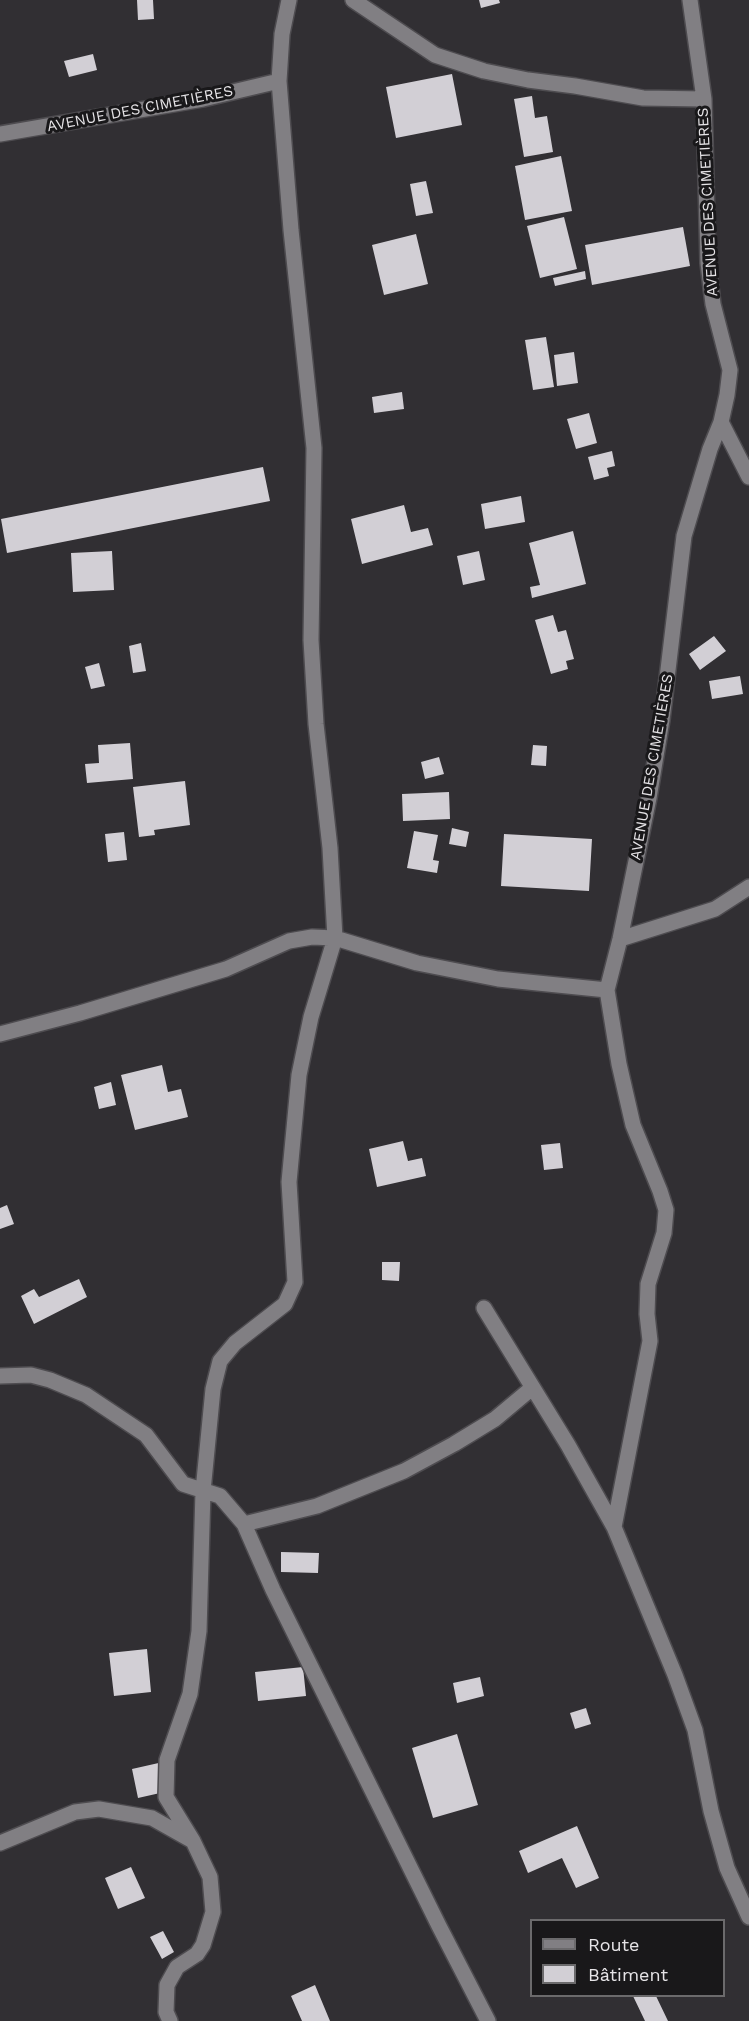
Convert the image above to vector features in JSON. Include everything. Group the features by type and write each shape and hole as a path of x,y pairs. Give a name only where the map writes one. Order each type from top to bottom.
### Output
{"street":[{"path":"170,2021 166,2012 167,1985 177,1967 197,1954 203,1945 213,1912 210,1877 193,1841 166,1797 167,1760 190,1694 199,1631 204,1491 213,1389 220,1361 235,1343 285,1304 294,1282 289,1182 299,1075 311,1017 335,938 311,640 314,448 291,230 279,81 282,34 289,0"},
{"path":"353,0 435,55 484,71 643,98 704,99"},
{"name":"AVENUE DES CIMETIÈRES","path":"614,1527 650,1341 647,1314 648,1284 664,1233 666,1210 633,1125 619,1064 607,990 620,939 649,798 662,720 684,536 710,449 721,422 728,395 730,370 713,304 708,263 704,99 690,0"},
{"name":"AVENUE DES CIMETIÈRES","path":"0,134 203,99 279,81"},
{"path":"721,422 749,477"},
{"path":"620,939 716,909 749,886"},
{"path":"0,1034 80,1013 226,969 289,941 312,937 335,938 417,963 498,979 607,990"},
{"path":"484,1308 568,1445 614,1527 675,1675 695,1730 711,1811 724,1856 749,1917"},
{"path":"0,1376 31,1375 86,1395 146,1436 183,1484 220,1496 244,1524 273,1590 488,2021"},
{"path":"244,1524 317,1506 404,1471 495,1419 532,1388"},
{"path":"0,1843 75,1812 99,1809 152,1818 193,1841"}],"building":[{"path":"137,0 153,0 154,19 138,20"},
{"path":"479,0 499,0 500,3 481,8"},
{"path":"93,54 97,70 69,77 64,61"},
{"path":"452,74 462,125 396,138 386,87"},
{"path":"532,96 535,118 547,116 553,152 524,157 514,99"},
{"path":"561,156 572,211 525,220 515,166"},
{"path":"426,181 433,213 416,216 410,184"},
{"path":"564,217 577,269 540,278 527,226"},
{"path":"683,227 690,266 592,285 585,245"},
{"path":"416,234 428,284 384,295 372,245"},
{"path":"585,271 586,279 555,286 553,278"},
{"path":"546,337 554,387 533,390 525,340"},
{"path":"574,352 578,383 557,386 554,355"},
{"path":"402,392 404,409 374,413 372,397"},
{"path":"589,413 597,443 576,449 567,419"},
{"path":"612,451 615,466 607,468 609,476 594,480 588,457"},
{"path":"263,467 270,501 7,553 1,519"},
{"path":"521,496 525,522 485,529 481,504"},
{"path":"404,505 411,532 428,528 433,545 362,564 351,519"},
{"path":"573,531 586,584 532,598 530,587 540,585 529,543"},
{"path":"112,551 114,590 73,592 71,553"},
{"path":"479,551 485,580 463,585 457,556"},
{"path":"553,615 558,632 566,630 574,659 566,661 568,669 551,674 535,620"},
{"path":"714,636 726,651 700,670 689,654"},
{"path":"141,643 146,671 133,673 129,646"},
{"path":"99,663 105,686 91,689 85,667"},
{"path":"740,676 743,694 712,699 709,681"},
{"path":"130,743 133,779 87,783 85,764 99,763 98,745"},
{"path":"533,745 547,746 546,766 531,765"},
{"path":"439,757 444,774 425,779 421,762"},
{"path":"185,781 190,825 154,830 155,835 139,837 133,787"},
{"path":"449,792 450,819 403,821 402,794"},
{"path":"452,828 469,832 466,847 449,844"},
{"path":"414,831 438,835 433,860 439,861 437,873 407,868"},
{"path":"124,832 127,860 108,862 105,834"},
{"path":"504,834 592,839 589,891 501,886"},
{"path":"162,1065 168,1092 181,1089 188,1117 135,1130 121,1075"},
{"path":"111,1082 116,1105 99,1109 94,1087"},
{"path":"403,1141 408,1161 422,1158 426,1176 377,1187 369,1149"},
{"path":"560,1143 563,1168 544,1170 541,1145"},
{"path":"7,1205 14,1224 0,1229 0,1208"},
{"path":"382,1262 400,1262 399,1281 382,1280"},
{"path":"79,1279 87,1297 34,1324 21,1296 34,1289 39,1297"},
{"path":"281,1552 319,1553 318,1573 281,1572"},
{"path":"147,1649 151,1692 114,1696 109,1653"},
{"path":"303,1667 306,1696 258,1701 255,1672"},
{"path":"480,1677 484,1696 457,1703 453,1683"},
{"path":"586,1708 591,1724 575,1729 570,1713"},
{"path":"457,1734 478,1805 433,1818 412,1748"},
{"path":"163,1762 169,1791 138,1798 132,1769"},
{"path":"577,1826 599,1878 576,1888 562,1858 528,1873 519,1851"},
{"path":"131,1867 145,1898 118,1909 105,1878"},
{"path":"163,1931 174,1952 162,1959 150,1937"},
{"path":"315,1985 330,2021 302,2021 291,1996"},
{"path":"633,1997 656,1997 668,2021 645,2021"}]}
